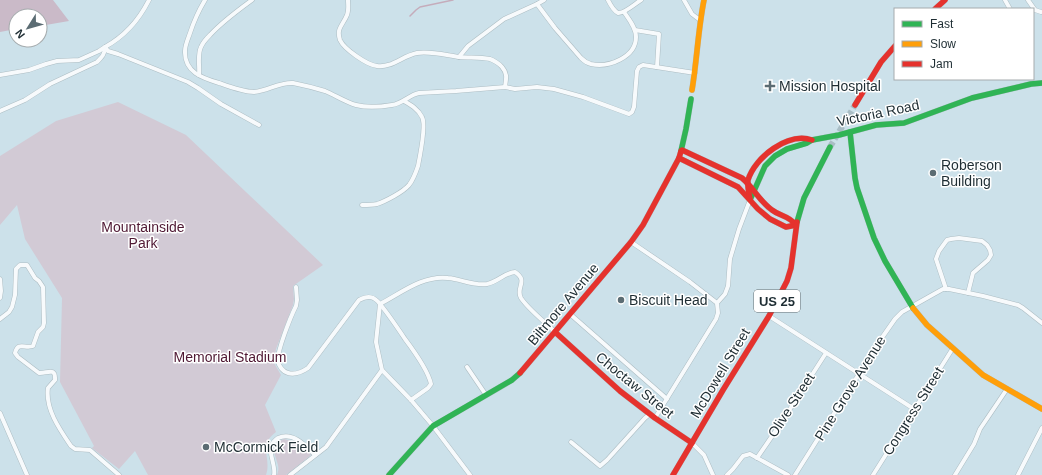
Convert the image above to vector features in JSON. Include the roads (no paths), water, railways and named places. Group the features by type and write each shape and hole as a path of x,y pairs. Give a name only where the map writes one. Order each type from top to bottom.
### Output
{"street":[{"path":"0,75 29,70 57,61 79,60 99,51 111,44 127,31 140,16 150,0"},
{"path":"205,0 193,24 185,51 188,66 199,76 205,79 246,91 261,91 284,83 291,83 324,91 356,105 375,107 394,105 419,93 456,92 505,87 515,89 537,86 583,97 629,114 632,112 634,107 638,71 643,65 695,73"},
{"path":"199,76 199,53 203,43 225,20 252,0"},
{"path":"348,0 348,14 340,25 338,34 341,42 348,50 370,64 377,66 392,64 407,56 418,53 433,53 491,60 502,66 507,75 505,87"},
{"path":"459,57 468,46 504,19 544,0"},
{"path":"608,0 618,13 624,12 641,0"},
{"path":"684,0 692,14 700,20"},
{"path":"692,90 700,20 704,0"},
{"path":"936,8 945,0"},
{"path":"537,4 555,28 581,58 585,62 597,65 612,63 619,60 632,50 635,44 635,30 624,12"},
{"path":"635,30 660,34 657,67"},
{"path":"0,110 25,100 50,84 97,62 105,52 105,47"},
{"path":"105,47 108,51 188,82 226,107 259,124"},
{"path":"855,105 881,62 894,47"},
{"name":"Victoria Road","path":"750,200 765,166 775,156 787,149 812,140 876,125 904,123 972,98 1031,84 1042,83"},
{"name":"Biltmore Avenue","path":"389,475 433,426 512,380 520,373 631,242 643,225 679,158 687,128 691,99"},
{"path":"362,205 384,202 408,186 413,178 417,166 423,128 423,118 411,104 404,101"},
{"path":"850,132 857,188 874,238 885,261 911,306 927,324 983,375 1042,408"},
{"name":"Victoria Road","path":"748,182 759,161 777,145 798,138 812,140"},
{"name":"McDowell Street","path":"673,475 769,316 788,281 796,225 804,198 830,147"},
{"path":"679,158 738,187 758,209 770,219 786,227 796,225 791,219 779,214 762,201 748,182 742,178 682,150"},
{"path":"717,302 725,294 728,286 730,259 750,200 748,182"},
{"path":"968,293 973,273 988,260 990,250 982,241 958,238 947,240 939,251 936,259 946,289 1018,305 1042,324"},
{"path":"631,242 717,302 718,313 716,319 655,418"},
{"path":"0,319 9,312 14,302 16,270 20,265 26,264 43,287 44,323 38,332 33,346 18,346 15,353 39,373 54,373 56,380 48,387 47,392 49,405 70,446 75,449 90,450 117,474"},
{"path":"380,304 425,280 446,278 477,284 485,284 494,282 511,272 515,272 521,278 522,283 519,291 521,298 529,308 555,332"},
{"path":"0,279 0,298"},
{"path":"296,288 296,306 279,350 278,362 285,372 290,374 302,372 308,368 359,300 364,297 372,297 376,299 387,312 416,354 430,378 431,384 428,388 410,400"},
{"name":"Pine Grove Avenue","path":"795,475 894,320 911,306 946,289"},
{"path":"380,304 376,342 382,370 433,426 470,475"},
{"path":"570,314 667,398"},
{"path":"769,316 914,409"},
{"name":"Choctaw Street","path":"555,332 618,390 655,418 692,443 704,455 713,475"},
{"name":"Congress Street","path":"873,475 953,348"},
{"name":"Olive Street","path":"757,458 826,352"},
{"path":"467,367 486,395"},
{"path":"290,475 326,447 382,370"},
{"path":"955,475 974,444 980,429 1007,389"},
{"path":"0,413 27,475"},
{"path":"571,442 600,466 650,414"},
{"path":"1018,475 1042,428"},
{"path":"274,475 275,470 270,448 277,438 287,436 298,440 315,455"},
{"path":"727,475 743,456 750,454 788,475"}],"waterway":[{"path":"410,16 420,7 453,0"}],"tunnel":[{"path":"830,147 855,105"}],"place":[{"name":"Mission Hospital","path":"770,86"},
{"name":"Roberson Building","path":"933,173"},
{"name":"Biscuit Head","path":"621,300"},
{"name":"McCormick Field","path":"206,447"}],"park label":[{"name":"Mountainside Park","path":"143,236"},
{"name":"Memorial Stadium","path":"230,357"}]}
